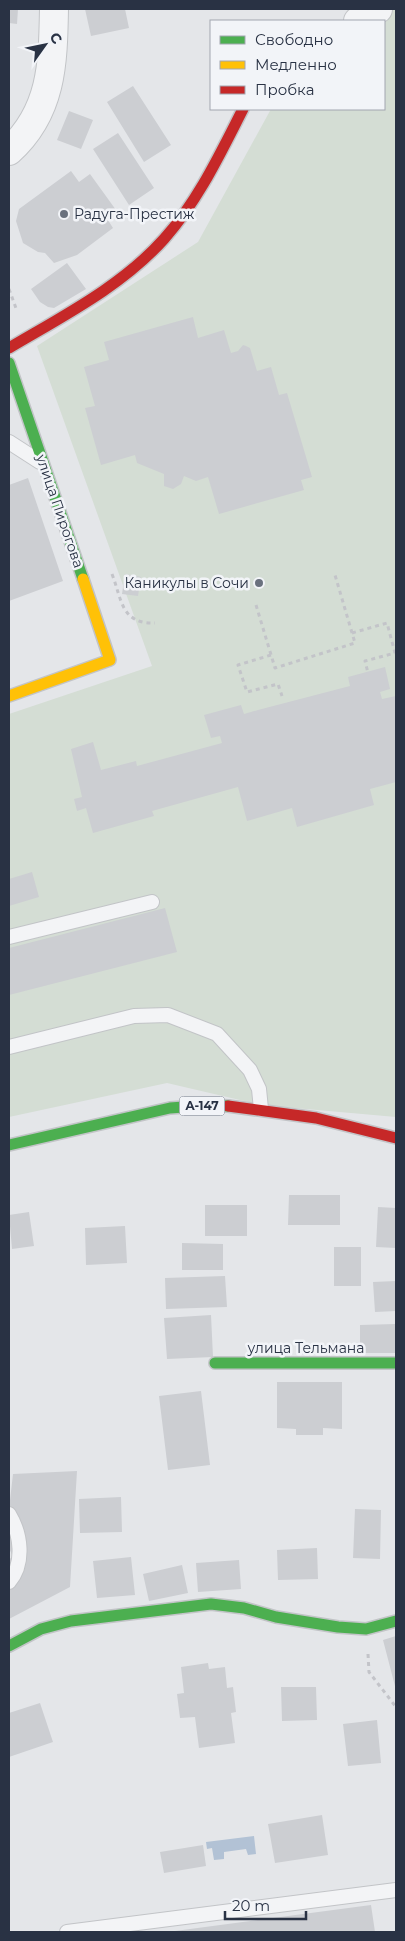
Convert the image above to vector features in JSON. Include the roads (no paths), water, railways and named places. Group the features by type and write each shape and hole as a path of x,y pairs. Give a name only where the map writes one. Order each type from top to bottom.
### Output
{"street":[{"path":"9,151 30,130 42,105 51,73 54,9"},
{"path":"360,20 378,9"},
{"path":"9,348 107,289 162,241 199,194 242,110"},
{"name":"улица Пирогова","path":"9,363 110,660 9,696"},
{"name":"А-147","path":"9,1145 170,1108 210,1105 261,1109 316,1118 396,1138"},
{"name":"улица Тельмана","path":"215,1363 396,1363"},
{"path":"9,1646 42,1629 71,1621 211,1604 244,1608 312,1624 366,1629 396,1621"}],"lane":[{"path":"9,442 44,464"},
{"path":"9,937 152,902"},
{"path":"9,1047 134,1016 168,1015 217,1034 250,1070 259,1089 261,1109"},
{"path":"9,1514 21,1551 14,1576 9,1582"},
{"path":"67,1932 396,1890"}],"water":[{"path":"254,1836 256,1854 248,1855 246,1849 224,1852 224,1859 214,1860 212,1848 207,1849 206,1842"}],"place":[{"name":"Радуга-Престиж","path":"64,214"},
{"name":"Каникулы в Сочи","path":"259,583"}]}
